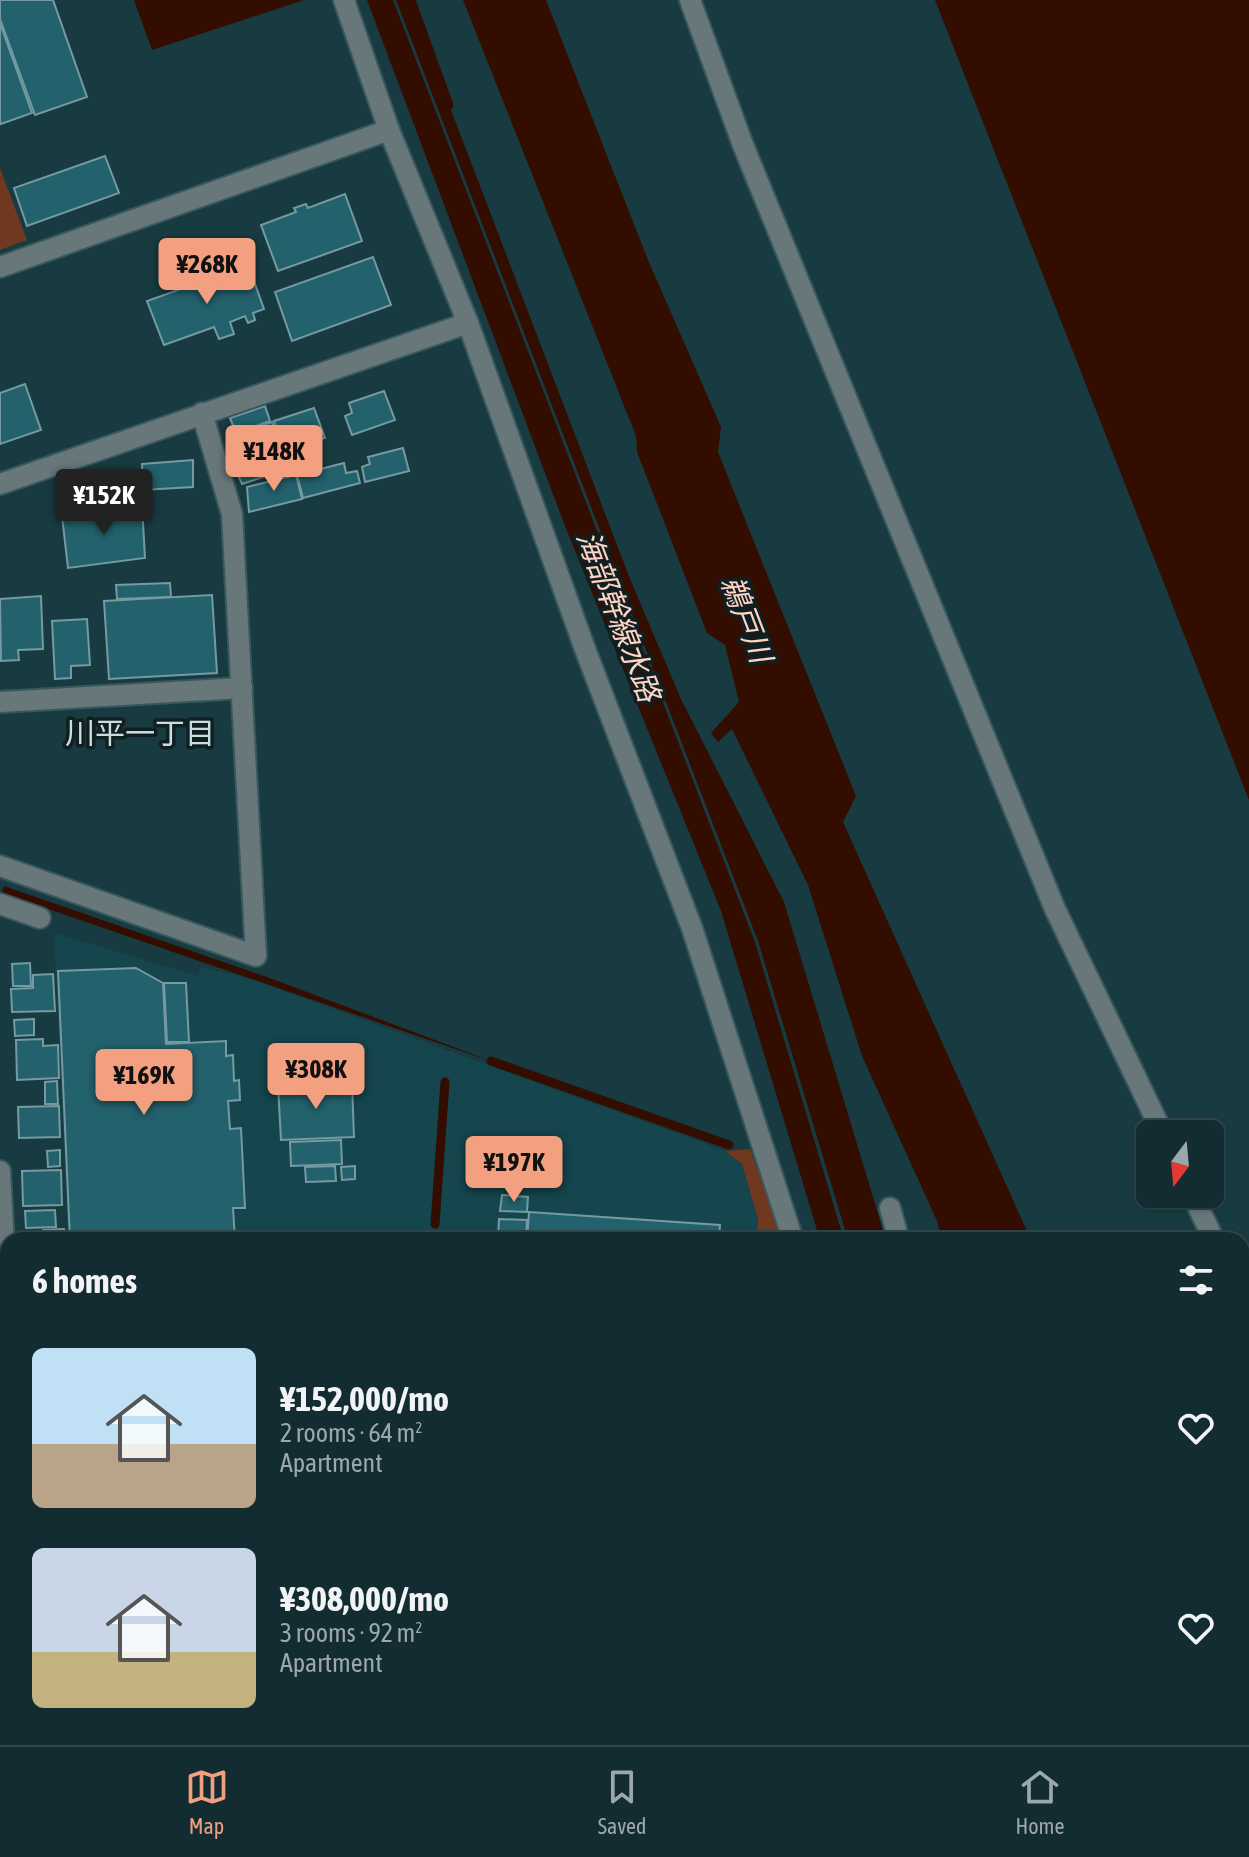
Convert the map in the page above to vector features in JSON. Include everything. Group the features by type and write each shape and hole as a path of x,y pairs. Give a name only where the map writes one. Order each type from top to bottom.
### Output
{"street":[{"path":"344,0 389,130 468,323 585,649 692,928 790,1232"},
{"path":"690,0 743,145 1055,909 1156,1120"},
{"path":"0,267 389,130"},
{"path":"0,484 468,323"},
{"path":"0,866 256,956 232,514 202,413"},
{"path":"0,702 242,688"},
{"path":"0,904 40,918"},
{"path":"0,1171 3,1232"},
{"path":"890,1208 897,1232"},
{"path":"1199,1208 1210,1232"}],"shaded area":[{"path":"0,168 27,240 0,250"},
{"path":"54,933 198,976 201,967 251,979 725,1151 742,1164 758,1219 757,1232 68,1232"},
{"path":"750,1149 780,1232 757,1232 758,1219 742,1164 725,1151"}],"water":[{"path":"134,0 304,0 152,50"},
{"name":"海部幹線水路","path":"367,0 393,0 755,942 842,1232 818,1232 721,911 565,526"},
{"path":"396,0 409,0 630,579 681,699 784,902 884,1232 846,1232 758,941"},
{"name":"鵜戸川","path":"463,0 546,0 648,260 721,427 718,452 856,796 843,822 1027,1232 940,1232 862,1056 808,885 732,729 718,742 711,733 739,702 725,645 707,633 637,452 636,436"},
{"path":"935,0 1249,0 1249,800"},
{"path":"4,886 267,977 499,1064 2,893"}],"building":[{"path":"0,0 53,0 87,97 35,115 0,19"},
{"path":"0,23 32,113 1,124 0,121"},
{"path":"105,156 119,193 27,226 14,188"},
{"path":"345,194 362,241 278,271 261,225 296,212 294,208 306,204 308,208"},
{"path":"373,257 391,305 292,341 275,292"},
{"path":"248,265 264,309 253,313 255,320 248,323 245,316 230,322 234,334 219,339 214,327 164,345 147,301"},
{"path":"25,384 41,430 0,444 0,393"},
{"path":"384,391 395,420 352,435 345,416 352,413 349,403"},
{"path":"265,406 270,421 236,433 230,418"},
{"path":"314,408 325,438 284,452 274,421"},
{"path":"272,422 281,448 241,462 232,435"},
{"path":"403,448 409,471 365,482 362,467 370,464 368,457"},
{"path":"193,460 193,487 143,490 142,464"},
{"path":"344,463 346,473 357,471 360,483 303,498 297,475"},
{"path":"266,465 269,475 242,484 238,475"},
{"path":"296,475 302,499 249,512 247,487"},
{"path":"142,505 145,558 68,568 62,516"},
{"path":"170,583 171,597 117,599 116,585"},
{"path":"212,595 217,673 109,679 104,601"},
{"path":"41,596 43,649 18,650 19,660 1,661 0,599"},
{"path":"87,619 90,665 71,666 71,678 55,679 52,621"},
{"path":"30,963 31,986 13,986 12,964"},
{"path":"136,968 163,983 166,1044 226,1041 226,1056 233,1055 234,1081 239,1080 240,1100 228,1101 230,1129 241,1128 245,1208 233,1208 234,1232 70,1232 58,971"},
{"path":"53,974 55,1011 12,1012 11,989 33,988 33,975"},
{"path":"164,983 186,983 189,1042 167,1042"},
{"path":"34,1019 34,1035 15,1036 14,1020"},
{"path":"43,1039 43,1046 58,1045 59,1078 17,1080 16,1040"},
{"path":"317,1044 318,1069 299,1070 298,1045"},
{"path":"57,1081 58,1104 45,1104 45,1082"},
{"path":"352,1083 354,1137 281,1140 278,1086"},
{"path":"59,1106 60,1137 19,1138 18,1107"},
{"path":"341,1140 342,1164 291,1166 290,1142"},
{"path":"60,1150 60,1166 48,1167 47,1151"},
{"path":"335,1166 336,1181 306,1182 305,1167"},
{"path":"355,1166 355,1179 342,1180 341,1167"},
{"path":"61,1170 62,1205 23,1206 22,1171"},
{"path":"502,1195 528,1197 527,1212 500,1211"},
{"path":"55,1210 56,1227 26,1228 25,1211"},
{"path":"529,1212 720,1225 720,1232 528,1232"},
{"path":"499,1219 527,1220 526,1232 498,1232"},
{"path":"64,1229 64,1232 43,1232"}],"waterway":[{"path":"411,0 449,105"},
{"path":"491,1061 729,1145"},
{"path":"435,1224 445,1082"}],"district":[{"name":"川平一丁目","path":"140,733"}]}
